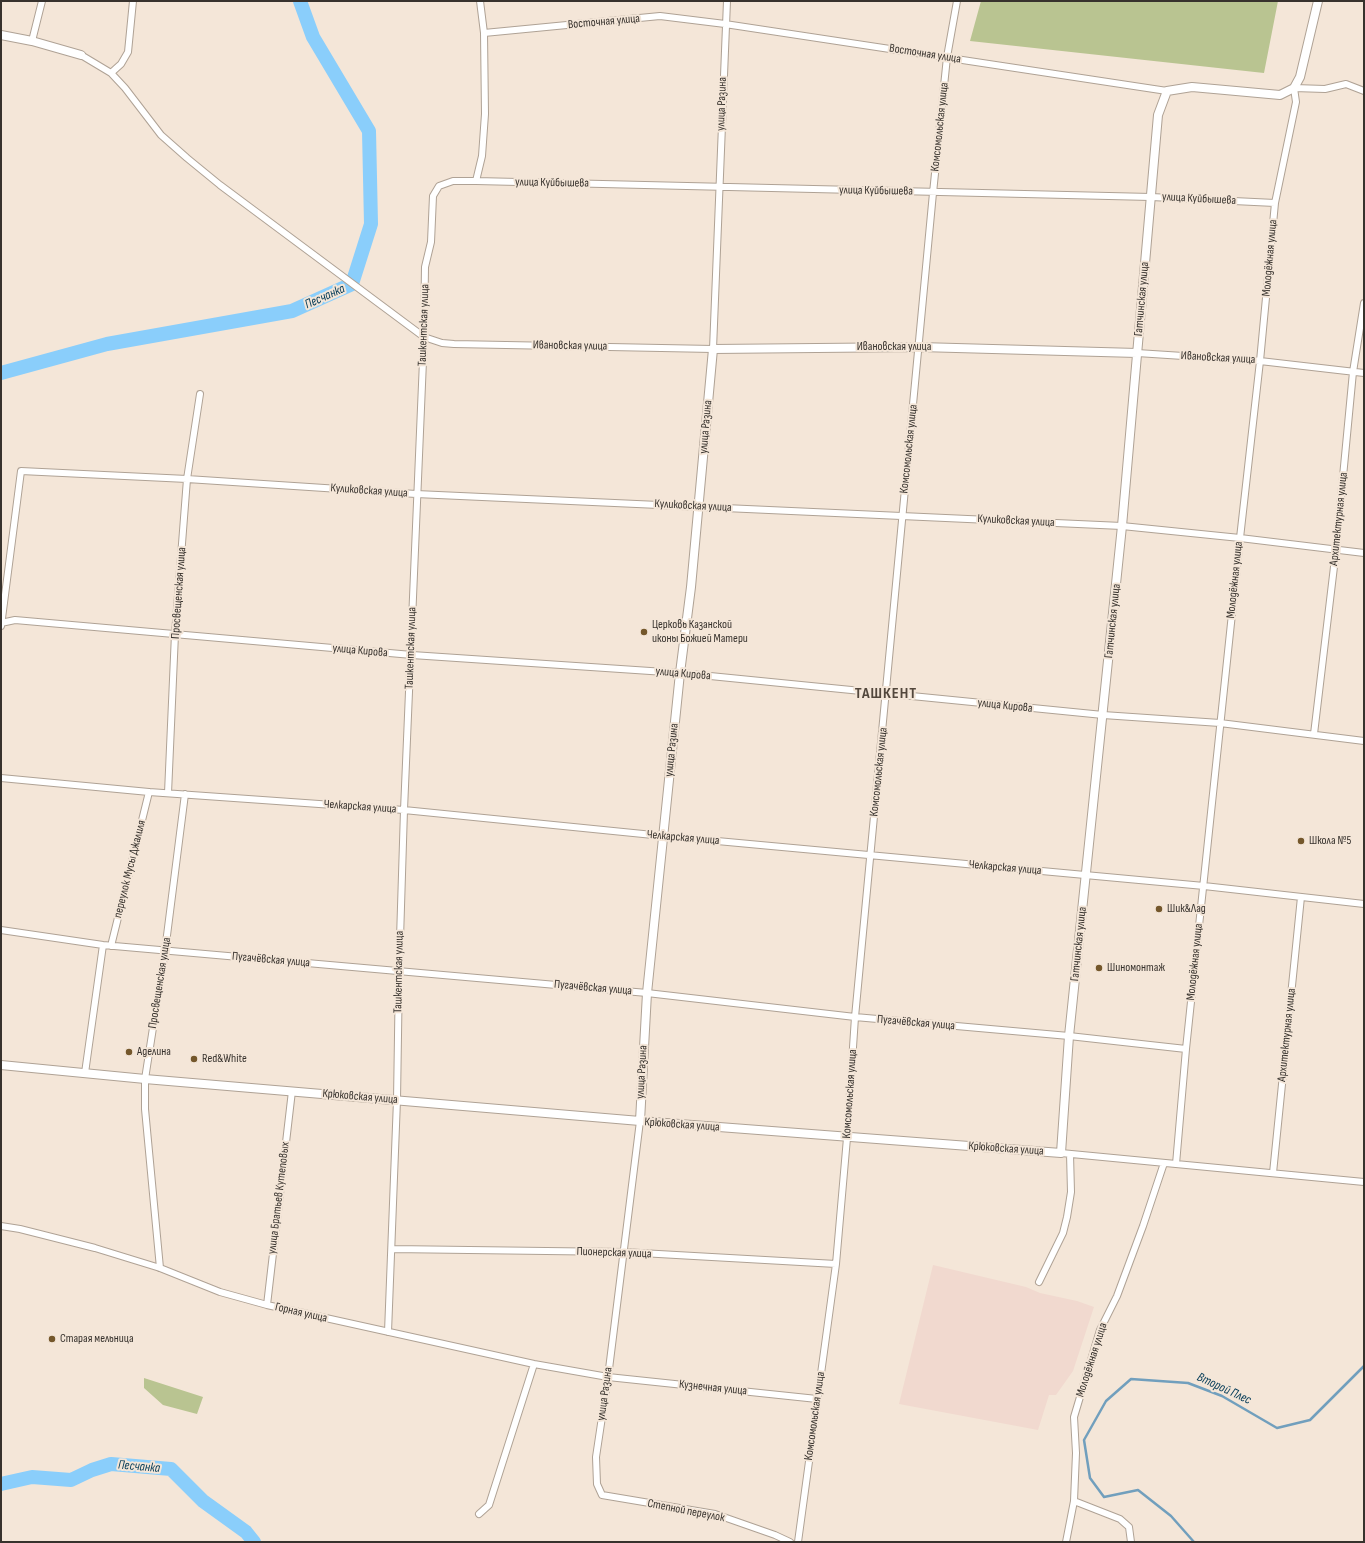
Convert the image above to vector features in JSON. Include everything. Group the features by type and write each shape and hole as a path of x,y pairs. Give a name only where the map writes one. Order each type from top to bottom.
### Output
{"street":[{"path":"32,41 42,1"},
{"path":"110,73 121,64 128,52 133,1"},
{"path":"476,181 482,156 485,114 484,33 480,1"},
{"name":"улица Разина","path":"602,1495 597,1484 596,1457 608,1377 640,1121 647,993 680,673 692,587 713,349 727,1"},
{"name":"Комсомольская улица","path":"798,1542 836,1264 847,1138 855,1017 920,347 933,192 947,57 957,1"},
{"name":"Молодёжная улица","path":"1176,1164 1186,1049 1260,360 1275,203 1296,102 1294,88 1300,77 1318,1"},
{"name":"Восточная улица","path":"484,33 660,16 725,24 1167,91 1192,87 1280,95 1294,88 1325,88 1346,84 1364,91"},
{"path":"1,35 32,41 81,55"},
{"name":"Ивановская улица","path":"81,55 110,73 125,88 161,135 187,158 232,194 424,337 437,342 454,344 713,349 920,347 1137,353 1260,360 1364,373"},
{"name":"Гатчинская улица","path":"1062,1153 1069,1036 1122,526 1158,115 1167,91"},
{"name":"Ташкентская улица","path":"388,1332 397,1100 404,810 412,655 416,494 424,337 425,267 431,242 433,196 439,186 453,181 476,181"},
{"name":"улица Куйбышева","path":"476,181 1151,197 1275,203"},
{"name":"Архитектурная улица","path":"1314,734 1336,550 1353,372 1364,303"},
{"name":"Просвещенская улица","path":"168,793 175,634 187,479 200,394"},
{"name":"Куликовская улица","path":"1,624 21,471 187,479 416,494 1122,526 1364,553"},
{"name":"улица Кирова","path":"1,624 15,620 412,655 680,673 1103,715 1220,723 1364,740"},
{"name":"Челкарская улица","path":"1,778 149,792 404,810 870,856 1204,886 1364,904"},
{"name":"переулок Мусы Джалиля","path":"111,946 149,792"},
{"name":"Просвещенская улица","path":"160,1268 145,1110 145,1079 165,951 185,794"},
{"name":"Архитектурная улица","path":"1273,1173 1301,897"},
{"name":"Пугачёвская улица","path":"1,930 111,946 647,993 855,1017 1069,1036 1186,1049"},
{"path":"85,1073 104,945"},
{"name":"Крюковская улица","path":"1,1065 145,1079 640,1121 847,1138 1062,1153 1364,1182"},
{"name":"улица Братьев Кутеповых","path":"267,1305 292,1091"},
{"path":"1039,1282 1063,1233 1067,1217 1070,1192 1070,1154"},
{"name":"Молодёжная улица","path":"1066,1542 1074,1501 1076,1453 1074,1417 1100,1330 1122,1282 1164,1163"},
{"name":"Горная улица","path":"1,1226 20,1229 95,1248 160,1268 220,1292 267,1305 534,1364 608,1377"},
{"name":"Пионерская улица","path":"392,1249 623,1252 836,1264"},
{"path":"479,1514 489,1505 534,1364"},
{"name":"Кузнечная улица","path":"608,1377 817,1399"},
{"name":"Степной переулок","path":"602,1495 715,1514 775,1535 790,1542"},
{"path":"1074,1501 1120,1519 1129,1527 1131,1542"}],"shaded area":[{"path":"933,1265 1026,1287 1040,1293 1077,1301 1094,1307 1073,1371 1056,1395 1049,1395 1038,1430 899,1404"}],"green space":[{"path":"981,1 1278,1 1264,73 970,41"},
{"path":"144,1378 203,1397 197,1414 163,1405 144,1388"}],"waterway":[{"name":"Песчанка","path":"1,373 107,344 292,311 352,284 371,224 369,131 313,37 300,1"},
{"name":"Второй Плес","path":"1194,1542 1171,1516 1138,1490 1104,1497 1090,1478 1084,1440 1106,1401 1131,1379 1188,1383 1222,1396 1277,1428 1310,1420 1364,1366"},
{"name":"Песчанка","path":"1,1484 32,1477 71,1480 92,1470 111,1464 171,1469 203,1501 246,1532 254,1542"}],"place":[{"name":"Церковь Казанской иконы Божией Матери","path":"644,632"},
{"name":"Школа №5","path":"1301,841"},
{"name":"Шик&Лад","path":"1159,909"},
{"name":"Шиномонтаж","path":"1099,968"},
{"name":"Аделина","path":"129,1052"},
{"name":"Red&White","path":"194,1059"},
{"name":"Старая мельница","path":"52,1339"}],"district":[{"name":"ТАШКЕНТ","path":"886,694"}]}
